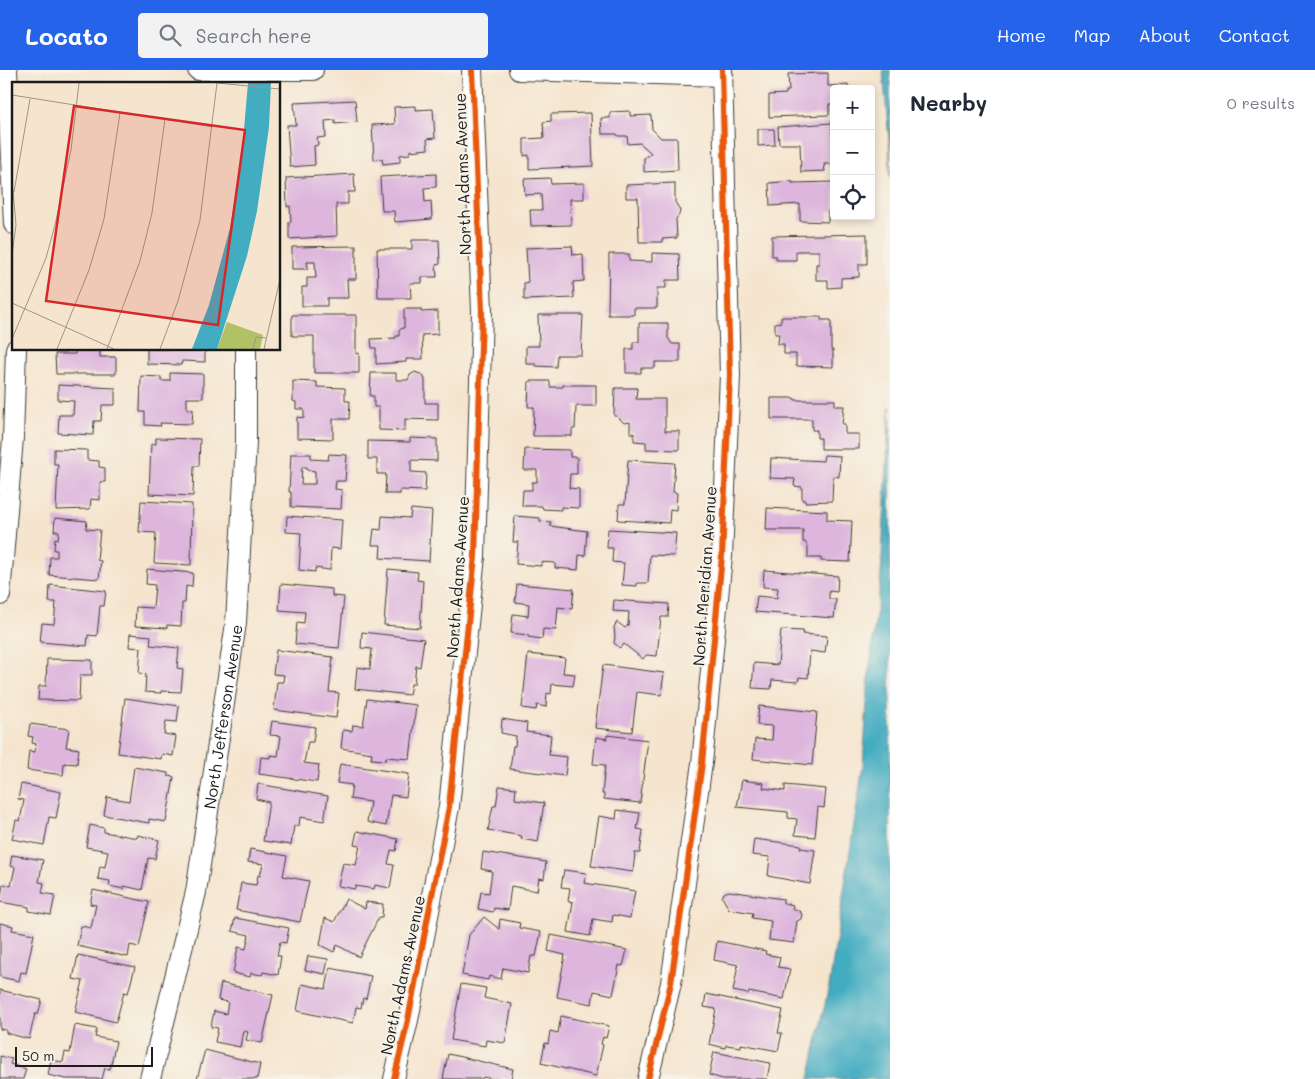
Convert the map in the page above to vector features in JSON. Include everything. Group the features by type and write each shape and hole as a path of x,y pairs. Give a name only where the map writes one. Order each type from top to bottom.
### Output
{"street":[{"path":"7,70 12,180"},
{"path":"198,70 313,70"},
{"name":"North Adams Avenue","path":"394,1079 408,1020 449,807 475,556 482,311 472,70"},
{"path":"519,70 723,73"},
{"name":"North Meridian Avenue","path":"648,1079 671,983 702,763 722,556 730,375 723,73"},
{"path":"0,596 13,438 16,350"},
{"name":"North Jefferson Avenue","path":"150,1079 196,892 236,623 246,442 246,350"}],"water":[{"path":"883,70 890,70 890,151"},
{"path":"890,406 890,1079 809,1079 830,981 863,766 869,672 881,575"}],"building":[{"path":"828,73 828,86 830,86 829,115 769,117 769,95 786,94 786,91 789,91 788,74"},
{"path":"355,100 357,122 335,124 335,120 325,121 326,137 317,138 318,145 314,146 315,165 290,167 287,125 296,125 294,103"},
{"path":"416,106 416,110 433,109 435,138 427,139 428,149 410,151 410,154 400,155 400,162 383,164 382,159 374,160 372,125 395,124 394,107"},
{"path":"630,111 630,116 651,115 652,129 661,138 677,138 678,170 644,172 644,158 651,153 640,143 628,144 627,136 602,134 601,118 610,118 610,112"},
{"path":"591,113 593,166 529,169 529,155 524,156 524,139 544,138 543,122 551,121 551,114"},
{"path":"830,123 830,164 824,164 825,171 801,172 800,144 779,144 778,127"},
{"path":"758,129 774,129 775,145 758,146"},
{"path":"354,174 355,192 348,192 348,204 336,204 337,236 289,239 289,222 291,222 290,206 287,207 286,178"},
{"path":"436,174 436,187 424,188 425,202 431,201 432,219 395,222 394,211 382,211 380,177"},
{"path":"550,178 551,184 584,183 584,199 570,199 571,225 531,226 530,210 542,210 541,194 525,195 524,179"},
{"path":"792,181 792,183 830,182 828,222 800,221 800,204 770,206 769,183"},
{"path":"675,183 675,202 680,210 676,219 677,238 662,239 662,242 639,242 638,198 626,198 626,185"},
{"path":"867,234 867,264 859,264 859,277 841,278 841,287 828,288 828,280 816,280 816,264 819,264 819,251 796,251 796,260 776,260 776,256 772,256 772,236"},
{"path":"412,240 439,240 440,264 436,265 437,277 422,277 422,283 410,283 411,298 378,298 377,249 412,249"},
{"path":"356,246 356,279 347,279 348,298 327,298 327,306 302,306 302,287 307,287 307,278 316,278 315,262 307,262 308,269 292,269 292,247"},
{"path":"572,246 573,255 583,254 584,281 573,282 574,298 524,300 524,283 528,282 526,248"},
{"path":"652,253 679,254 680,280 666,280 666,288 657,288 657,308 634,308 634,315 608,315 609,254 629,254 629,261 652,262"},
{"path":"404,309 421,309 421,312 438,311 438,334 422,335 423,359 406,359 406,362 376,364 376,348 372,348 371,339 396,338 396,336 399,336 399,331 404,328"},
{"path":"292,315 356,315 356,354 359,353 359,373 314,373 314,336 292,336"},
{"path":"538,315 583,315 581,355 557,355 556,367 526,364 526,346 539,346"},
{"path":"781,317 821,317 821,320 831,320 833,367 796,366 796,354 784,354 784,344 778,344 779,334 775,334 775,323 781,322"},
{"path":"639,323 668,323 668,338 672,344 680,344 680,362 655,362 655,368 641,368 641,373 626,373 626,349 633,349 633,342 639,342"},
{"path":"75,350 100,350 100,357 116,357 116,374 56,374 55,354 75,354"},
{"path":"147,350 205,350 205,362 182,361 181,365 147,364"},
{"path":"415,372 423,375 425,380 425,403 438,403 438,420 405,419 405,431 379,430 379,407 374,407 374,396 370,396 371,373 396,373 396,380 408,380 410,375"},
{"path":"170,373 203,374 203,398 187,398 187,409 193,409 192,424 160,423 161,426 145,425 145,412 140,412 141,376 161,377 161,381 170,381"},
{"path":"293,381 317,382 317,387 345,388 345,401 350,401 349,419 333,419 333,439 297,438 297,417 304,418 304,409 296,409 296,402 293,401"},
{"path":"529,381 550,381 550,387 596,385 596,406 576,406 575,429 572,429 572,436 533,436 534,407 528,407"},
{"path":"58,385 115,388 115,405 102,405 101,421 94,421 93,435 58,433 59,415 73,415 74,401 58,400"},
{"path":"615,388 637,388 636,399 665,399 665,431 679,431 679,450 646,449 646,442 634,441 634,433 630,433 630,422 624,423 617,416 614,416"},
{"path":"771,398 835,400 835,406 844,406 842,424 845,424 845,434 859,434 859,449 821,449 821,438 817,438 817,430 812,430 812,419 771,419"},
{"path":"156,438 200,439 199,466 194,466 193,496 149,494 151,444 156,444"},
{"path":"410,438 437,439 437,461 411,460 411,472 426,473 425,491 400,490 400,494 385,494 386,474 377,474 377,459 368,459 368,441 410,442"},
{"path":"54,449 87,450 87,460 99,461 99,467 105,468 105,482 100,482 100,500 91,499 90,509 56,510 58,464 54,464"},
{"path":"525,449 570,450 570,457 577,457 577,474 570,474 569,488 579,489 579,508 561,507 561,510 543,509 542,506 522,506 523,490 532,490 532,482 537,482 537,470 524,470"},
{"path":"291,454 311,454 311,459 328,460 329,454 347,455 345,481 336,481 335,489 342,490 341,509 291,507 291,492 289,492","holes":["302,467 307,467 307,470 315,471 315,484 301,484"]},
{"path":"824,455 840,456 839,477 833,476 832,501 805,502 805,500 802,500 802,487 794,486 795,479 770,478 771,458 823,461"},
{"path":"628,460 675,463 673,492 677,493 676,510 670,509 669,523 618,520 619,504 625,504"},
{"path":"141,501 192,504 191,565 154,563 156,533 139,532"},
{"path":"767,508 827,511 827,520 852,521 850,562 821,561 821,558 808,558 808,547 803,542 803,530 766,530"},
{"path":"411,509 432,511 429,561 380,558 381,545 372,545 374,529 381,530 382,516 410,518"},
{"path":"287,516 342,520 340,549 331,548 330,570 315,568 315,572 299,570 301,533 286,532"},
{"path":"515,516 540,518 540,521 551,522 550,526 587,531 585,556 579,555 578,570 555,568 555,563 541,562 541,566 516,564 518,542 513,542"},
{"path":"55,518 87,521 86,529 100,530 97,560 101,561 99,579 49,575 50,557 57,557 57,550 54,550 55,538 58,539 59,531 54,531"},
{"path":"608,529 676,533 674,556 650,555 648,583 637,583 637,586 622,585 624,563 612,562 613,548 607,548"},
{"path":"147,569 193,573 192,587 186,586 185,603 182,603 181,626 167,625 167,628 135,626 136,607 153,608 155,585 146,584"},
{"path":"388,569 418,572 417,580 423,581 420,628 384,625"},
{"path":"764,570 838,576 837,592 829,591 829,599 836,599 834,618 755,612 757,596 777,598 778,588 763,587"},
{"path":"281,584 332,589 332,596 344,597 339,648 295,644 297,622 304,623 305,612 279,610"},
{"path":"517,584 574,589 572,609 558,607 556,630 543,629 542,639 511,633 513,614 528,616 529,604 515,602"},
{"path":"50,585 106,591 104,606 100,606 97,636 88,635 87,646 40,642 42,623 54,624 56,602 49,602"},
{"path":"614,600 669,604 668,617 661,617 657,656 646,655 643,659 624,644 620,648 614,643 614,627 617,622 625,628 628,625 629,612 613,611"},
{"path":"781,630 803,631 802,634 827,636 825,653 810,651 808,678 799,677 798,682 772,680 771,689 752,688 754,663 778,665"},
{"path":"362,632 424,639 420,667 416,666 414,684 411,684 409,695 355,689 357,667 370,669 372,649 361,648"},
{"path":"130,634 151,636 150,645 179,648 177,668 183,669 181,692 145,692 146,674 139,673 141,648 129,647"},
{"path":"276,650 333,657 329,692 339,693 336,718 274,710 277,682 283,682 284,675 273,674"},
{"path":"528,654 565,658 563,673 575,674 573,686 552,684 551,694 547,693 546,707 537,705 536,710 522,708"},
{"path":"47,659 92,660 92,675 80,675 79,701 38,700 39,686 46,686"},
{"path":"603,665 664,673 661,695 637,692 632,732 595,728"},
{"path":"125,698 179,706 177,722 166,721 164,734 176,736 173,756 162,754 161,759 118,753"},
{"path":"367,699 416,705 410,759 386,757 386,760 371,759 372,753 341,748 343,730 352,731 353,725 363,726"},
{"path":"759,706 817,712 812,765 753,759 755,739 772,740 773,726 757,725"},
{"path":"502,719 527,723 526,732 551,735 549,755 567,757 565,776 510,769 516,736 501,733"},
{"path":"272,721 315,727 313,742 308,742 304,763 319,765 317,782 259,774 261,757 270,758 270,755 278,756 281,736 270,735"},
{"path":"30,724 69,729 66,747 79,749 77,764 64,763 63,775 27,770 29,751 35,752 36,744 32,743 33,737 28,736"},
{"path":"607,735 648,740 640,803 604,799 604,794 602,794 605,765 593,764 596,737 607,739"},
{"path":"340,764 409,774 406,797 391,795 386,826 367,822 370,802 350,799 352,785 337,783"},
{"path":"134,767 168,773 168,776 174,777 166,822 149,819 149,823 104,815 107,797 129,801"},
{"path":"742,780 764,783 763,788 785,791 785,785 826,789 824,808 818,807 815,837 795,835 797,819 788,818 788,812 737,807"},
{"path":"21,784 61,792 56,818 49,817 44,845 12,839 16,820 20,821 24,800 18,799"},
{"path":"258,784 328,796 324,821 300,817 299,826 294,826 291,845 263,841 269,802 256,799"},
{"path":"499,786 516,788 515,799 544,803 538,842 521,839 522,836 488,830 493,806 496,806"},
{"path":"617,810 640,813 637,829 643,830 640,853 635,853 633,872 591,866 599,816 616,819"},
{"path":"90,825 104,828 104,832 137,838 138,835 159,840 155,859 148,858 142,890 124,886 124,889 109,886 110,881 98,879 100,866 105,867 108,851 86,847"},
{"path":"357,831 398,839 396,851 391,850 388,864 394,865 390,888 375,885 374,889 355,886 355,889 338,886 343,863 356,865 360,846 354,845"},
{"path":"754,839 801,845 800,848 815,850 810,884 768,876 770,857 752,855"},
{"path":"250,849 287,856 283,876 309,881 300,922 236,910 241,883 256,885 263,864 248,862"},
{"path":"483,852 546,862 544,879 539,878 537,891 511,886 508,910 494,908 493,912 478,909 481,892 489,893 492,871 481,869"},
{"path":"12,855 43,860 39,882 44,883 42,893 55,895 51,915 29,911 29,907 0,902 3,884 11,886 15,867 10,866"},
{"path":"564,870 586,873 584,883 635,891 630,918 613,915 612,922 593,919 590,936 568,932 573,902 568,901 570,888 561,887"},
{"path":"93,890 149,902 139,947 130,945 128,957 77,946 81,926 91,928 96,905 90,904"},
{"path":"729,891 783,899 783,903 793,905 792,909 802,914 801,919 797,921 794,943 769,940 771,921 752,918 753,913 729,909 722,897 724,893"},
{"path":"346,899 365,909 366,902 383,904 382,917 379,917 359,957 337,945 334,952 320,945 325,918 334,922"},
{"path":"484,917 499,929 500,919 520,923 519,928 541,932 536,956 531,956 528,973 503,968 501,979 489,976 488,980 462,975 469,935"},
{"path":"235,918 289,928 286,943 280,942 277,956 281,956 278,975 263,972 262,975 251,973 250,977 233,973 238,947 246,949 249,935 232,931"},
{"path":"0,923 13,926 12,930 34,934 26,973 21,972 19,981 0,977"},
{"path":"551,935 627,950 623,966 619,965 613,995 594,991 592,1004 557,997 565,955 548,951"},
{"path":"717,941 766,951 765,954 780,957 778,967 790,969 784,999 733,991 738,965 714,960"},
{"path":"78,955 135,967 128,993 124,992 116,1022 75,1012 83,981 73,979"},
{"path":"308,956 328,959 325,974 305,970"},
{"path":"330,968 371,976 366,999 363,998 361,1008 356,1007 353,1023 297,1011 302,984 326,989"},
{"path":"221,983 273,995 262,1043 246,1040 248,1032 243,1031 240,1047 215,1042 218,1028 211,1027 214,1011 226,1014 228,1002 218,1000"},
{"path":"461,984 486,988 484,998 512,1004 505,1043 486,1040 485,1046 451,1040"},
{"path":"0,990 42,1000 38,1014 35,1014 29,1039 6,1033 6,1030 0,1029"},
{"path":"706,994 783,1010 778,1033 782,1033 778,1051 741,1044 741,1047 726,1045 725,1048 709,1044 716,1009 704,1007"},
{"path":"561,1016 609,1026 606,1038 603,1037 601,1044 603,1045 596,1076 541,1063 545,1043 548,1044 550,1031 558,1033"},
{"path":"75,1025 97,1029 95,1037 116,1041 110,1069 105,1068 102,1079 66,1079 48,1075 51,1060 63,1062 65,1052 70,1053"},
{"path":"205,1050 260,1064 257,1079 197,1079"},
{"path":"714,1052 770,1063 767,1079 723,1079 709,1075"},
{"path":"448,1054 513,1069 511,1079 483,1077 482,1079 443,1079"},
{"path":"0,1056 12,1059 10,1064 26,1069 23,1079 0,1079"}],"cycle path":[{"path":"394,1079 408,1020 449,807 475,556 482,311 472,70"},
{"path":"648,1079 671,983 702,763 722,556 730,375 722,70"}]}
